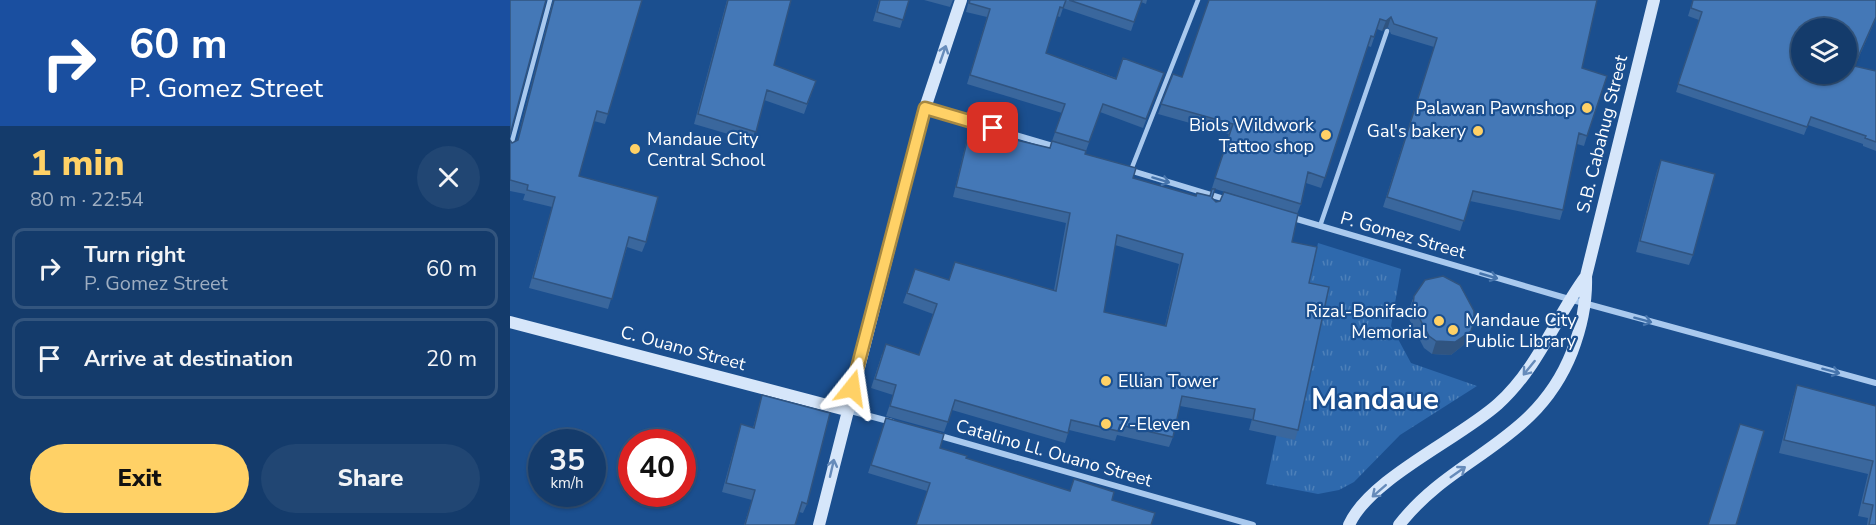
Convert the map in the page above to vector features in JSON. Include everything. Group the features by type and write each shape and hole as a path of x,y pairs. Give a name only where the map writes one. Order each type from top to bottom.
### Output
{"street":[{"path":"819,525 846,410 925,108 961,0"},
{"name":"S.B. Cabahug Street","path":"1399,525 1417,504 1516,429 1547,399 1569,359 1587,304 1586,276 1654,0"},
{"path":"925,108 1062,149"},
{"path":"1120,167 1240,203"},
{"name":"P. Gomez Street","path":"1286,216 1569,300 1876,383"},
{"name":"S.B. Cabahug Street","path":"1349,525 1368,500 1390,481 1497,404 1533,365 1569,300 1586,276"},
{"name":"C. Ouano Street","path":"510,322 846,410"},
{"path":"846,410 901,425"},
{"name":"Catalino Ll. Ouano Street","path":"934,434 1254,525"}],"lane":[{"path":"510,149 550,0"},
{"path":"1131,170 1198,0"},
{"path":"1320,226 1387,31"},
{"path":"1214,208 1217,197"}],"green space":[{"path":"1318,243 1401,269 1391,326 1411,363 1477,386 1400,435 1354,482 1339,490 1318,494 1266,484"}],"building":[{"path":"510,0 546,0 510,135"},
{"path":"554,0 642,0 608,114 597,111 579,176 658,197 646,242 629,237 612,299 533,278 555,197 527,190 528,185 510,180 510,140 512,143 518,140"},
{"path":"728,0 791,0 774,65 816,81 807,104 767,90 756,132 698,114"},
{"path":"880,0 909,0 903,20 877,12"},
{"path":"970,0 1066,0 1063,8 1060,7 1046,53 1116,79 1123,58 1164,73 1146,119 1103,104 1089,142 1055,132 1065,104 970,75 990,9 969,3"},
{"path":"1069,0 1142,0 1134,22"},
{"path":"1209,0 1597,0 1582,68 1607,76 1587,136 1579,133 1563,210 1473,191 1464,221 1387,197 1437,38 1394,24 1391,17 1386,21 1380,19 1374,37 1371,36 1325,178 1308,172 1301,204 1215,178 1233,124 1161,104 1173,74 1182,77"},
{"path":"1693,0 1876,0 1876,17 1857,59 1857,18 1791,18 1791,84 1857,84 1857,67 1876,71 1876,142 1865,138 1866,136 1811,117 1807,127 1678,84 1702,12 1691,8"},
{"path":"970,129 1050,148 1052,141 1086,151 1085,154 1136,168 1133,178 1196,196 1197,193 1210,196 1212,189 1215,189 1212,198 1216,202 1220,201 1224,192 1298,214 1292,242 1317,247 1309,283 1329,287 1298,430 1253,420 1255,409 1182,396 1173,437 1120,425 1118,431 1071,420 1068,433 955,400 948,422 890,406 896,385 875,379 886,344 919,355 937,304 907,293 915,269 949,280 955,262 1056,291 1070,213 956,187","holes":["1117,235 1183,254 1166,326 1104,312"]},
{"path":"1661,160 1715,174 1693,255 1640,241"},
{"name":"Rizal-Bonifacio Memorial","path":"1443,276 1460,285 1474,311 1471,331 1455,342 1436,341 1429,336 1413,306 1414,296 1425,280"},
{"path":"1797,385 1876,406 1876,525 1869,525 1873,505 1863,503 1873,461 1784,440"},
{"path":"762,395 830,413 807,504 802,502 795,525 745,525 755,490 726,483 741,424 754,428"},
{"path":"886,418 944,434 940,448 967,456 966,458 1070,491 1074,479 1114,492 1112,500 1155,513 1151,525 916,525 930,483 871,465"},
{"path":"1740,424 1764,431 1736,525 1708,525"}],"place":[{"name":"Palawan Pawnshop","path":"1587,108"},
{"name":"Gal's bakery","path":"1478,131"},
{"name":"Biols Wildwork Tattoo shop","path":"1326,135"},
{"name":"Mandaue City Central School","path":"635,149"},
{"name":"Rizal-Bonifacio Memorial","path":"1439,321"},
{"name":"Mandaue City Public Library","path":"1453,330"},
{"name":"Ellian Tower","path":"1106,381"},
{"name":"7-Eleven","path":"1106,424"}],"district":[{"name":"Mandaue","path":"1375,399"}],"route":[{"path":"852,388 925,108 993,128"}]}
